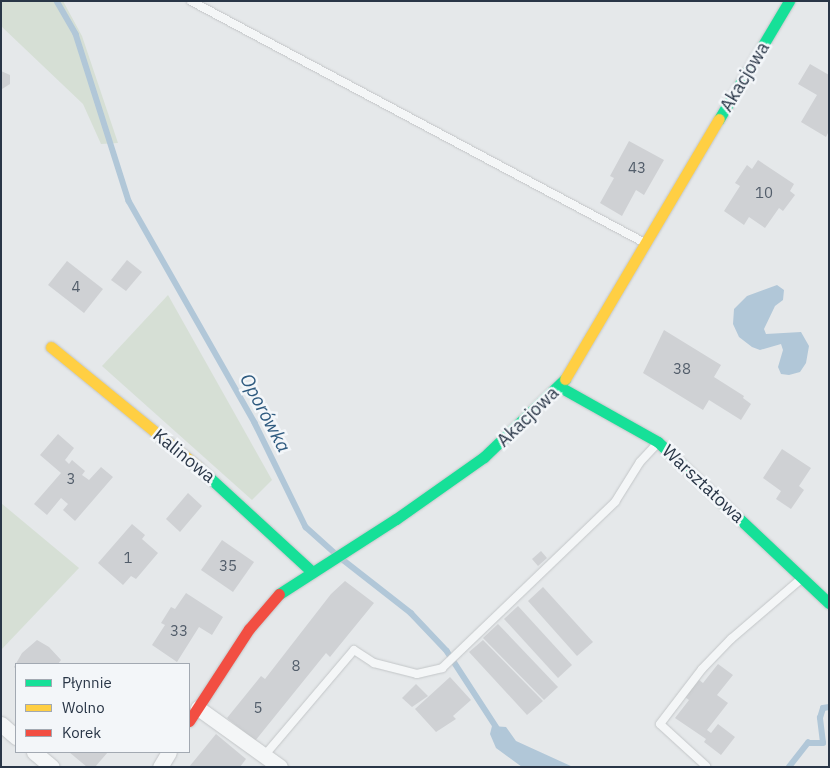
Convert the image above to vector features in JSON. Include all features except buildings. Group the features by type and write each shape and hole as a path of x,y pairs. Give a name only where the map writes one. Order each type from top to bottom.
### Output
{"street":[{"name":"Akacjowa","path":"190,720 249,629 279,594 331,562 484,457 560,387 790,1"},
{"name":"Kalinowa","path":"51,347 225,490 312,572"},
{"name":"Warsztatowa","path":"560,387 658,442 829,603"},
{"path":"198,708 280,767"},
{"path":"1,724 15,736"},
{"path":"35,753 52,767"},
{"path":"160,767 168,753"}],"lane":[{"path":"191,1 645,243"},
{"path":"264,756 354,650 374,662 416,674 442,668 464,649 614,502 640,462 658,442"},
{"path":"706,766 660,724 702,669 725,645 803,577"}],"shaded area":[{"path":"1,1 63,1 82,36 118,143 101,144 83,104 1,26"},
{"path":"168,295 272,480 252,500 102,366"},
{"path":"1,503 79,568 1,650"}],"water":[{"path":"777,285 784,290 783,300 775,306 764,329 766,334 801,332 809,346 806,363 800,372 789,375 781,374 778,367 783,350 781,344 760,350 752,347 739,337 733,324 734,309 747,296"},
{"path":"492,726 506,727 516,741 573,767 522,767 496,748 490,734"}],"waterway":[{"name":"Oporówka","path":"57,1 76,34 129,201 255,423 306,527 335,553"},
{"name":"Oporówka","path":"342,559 411,613 447,651 499,731"},
{"path":"789,767 808,743 823,743 820,718 823,708 829,707"}],"traffic: fast":[{"path":"719,119 789,1"},
{"path":"279,594 396,519 484,457 565,379"},
{"path":"560,387 658,442 829,603"},
{"path":"198,467 312,572"}],"traffic: slow":[{"path":"565,379 719,119"},
{"path":"51,347 198,467"}],"traffic: jam":[{"path":"190,719 249,629 279,594"}]}
